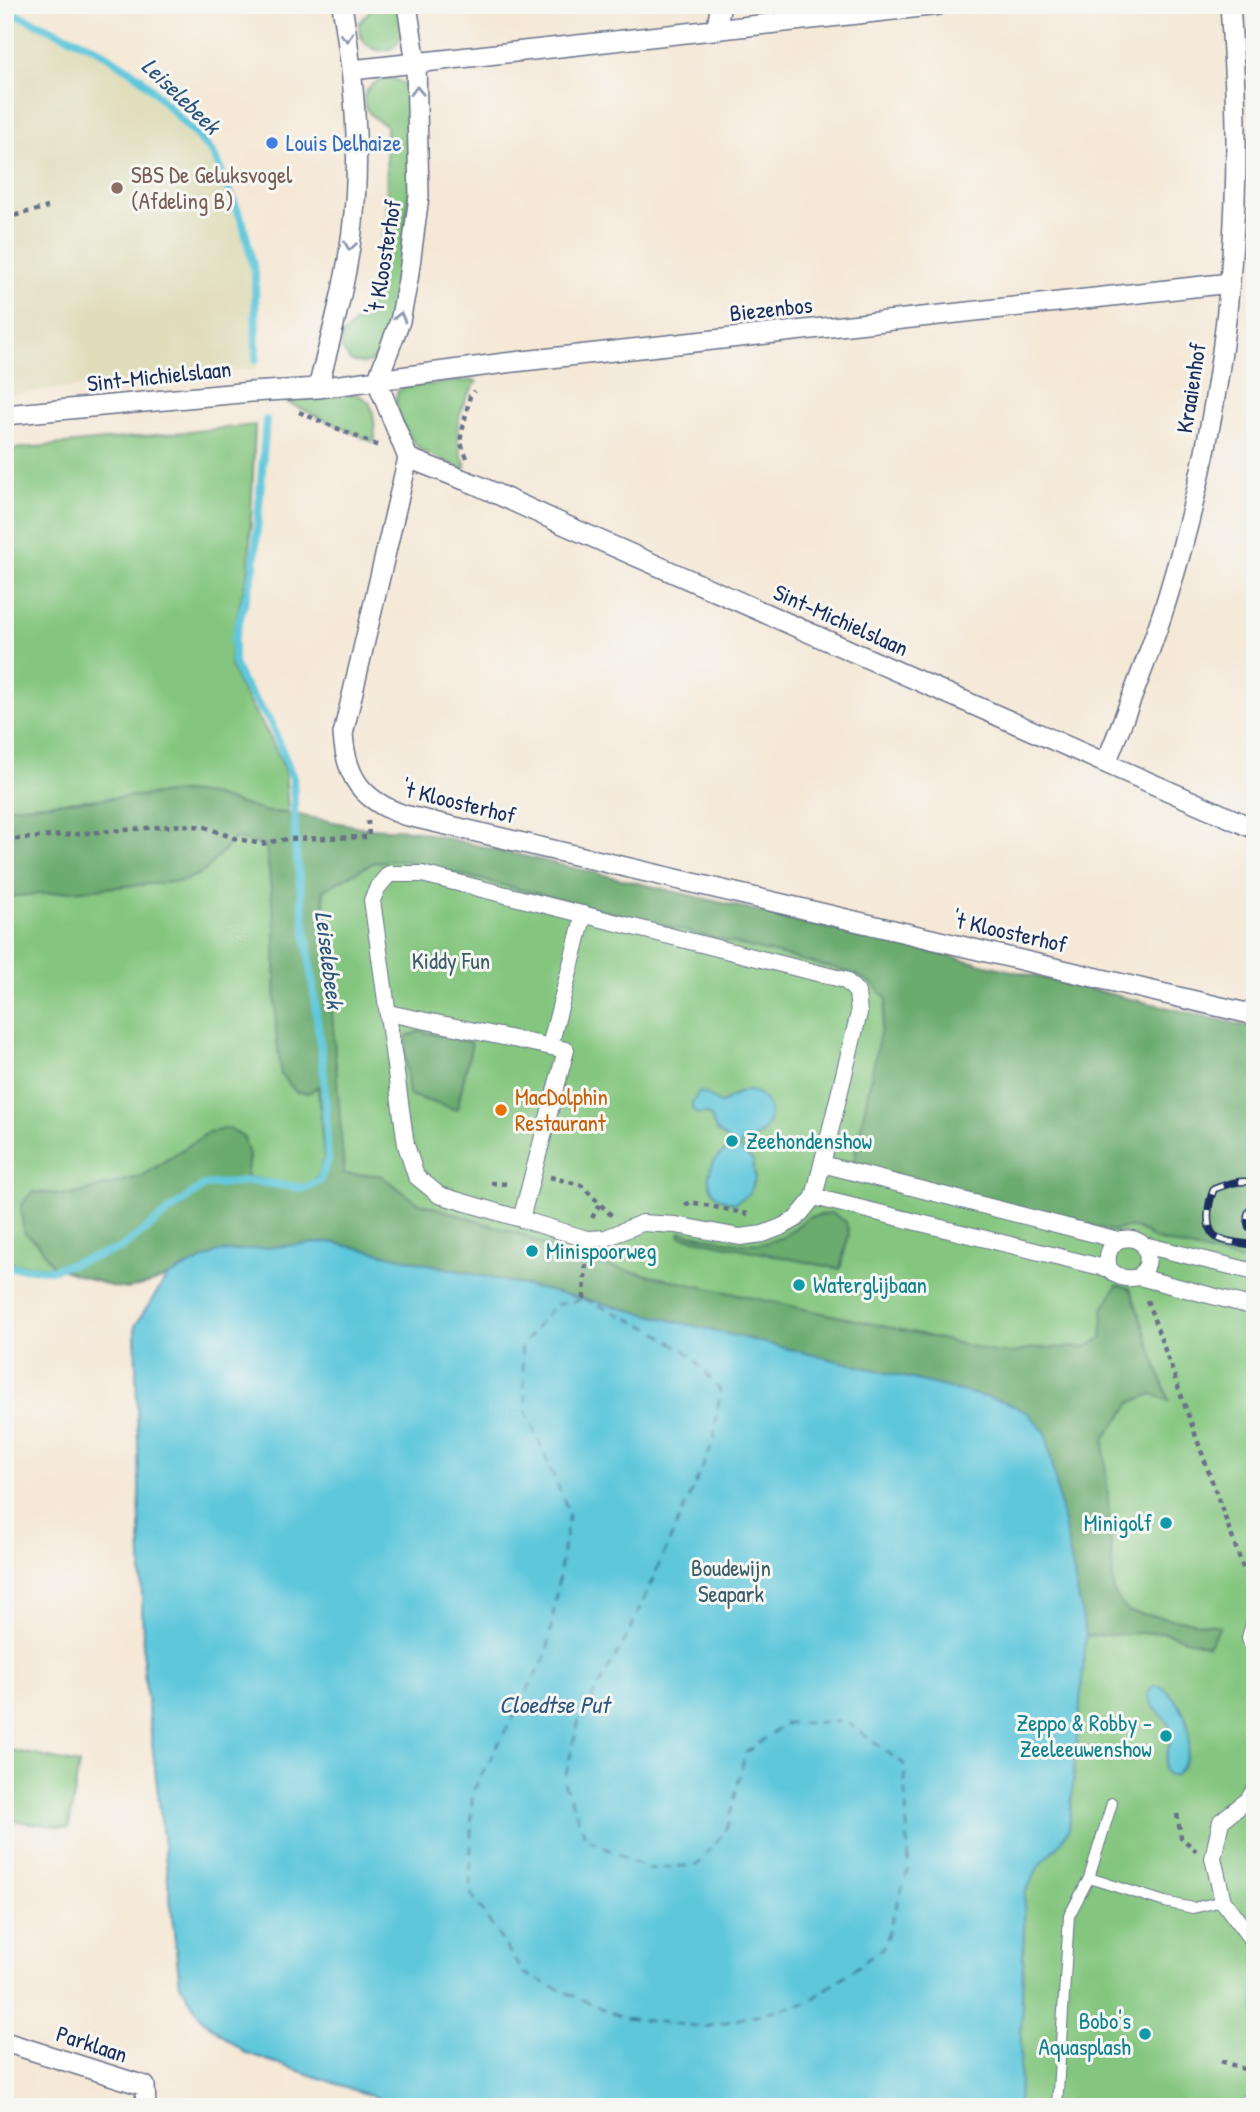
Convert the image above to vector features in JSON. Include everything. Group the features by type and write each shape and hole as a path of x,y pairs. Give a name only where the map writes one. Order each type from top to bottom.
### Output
{"street":[{"name":"'t Kloosterhof","path":"318,388 346,275 353,228 356,138 352,70 342,5"},
{"name":"'t Kloosterhof","path":"377,381 400,321 415,238 419,196 416,63 407,5"},
{"path":"716,30 721,5"},
{"path":"352,70 939,5"},
{"name":"Kraaienhof","path":"1106,764 1156,633 1176,570 1215,399 1230,283 1236,142 1230,5"},
{"name":"Biezenbos","path":"318,388 505,363 1230,283"},
{"path":"366,795 353,777 345,755 343,734 408,458 377,381"},
{"name":"Sint-Michielslaan","path":"5,415 318,388"},
{"name":"Sint-Michielslaan","path":"408,458 477,485 1255,829"},
{"name":"'t Kloosterhof","path":"366,795 384,808 404,815 1255,1015"},
{"path":"422,873 584,915 845,980 857,992 859,1013 814,1197 796,1219 762,1234 740,1237 676,1225 642,1223 606,1238 587,1238 439,1195 416,1176 406,1145 372,900 377,887 389,874 422,873"},
{"path":"550,1046 584,915"},
{"path":"388,1013 566,1050 522,1219"},
{"path":"822,1164 1118,1240"},
{"path":"814,1197 1110,1269"},
{"path":"1255,1272 1144,1245 1127,1237 1110,1247 1107,1258 1110,1269 1117,1276 1128,1279 1139,1277 1255,1307"},
{"path":"1139,1277 1147,1268 1149,1256 1144,1245"},
{"path":"1255,1620 1250,1638 1255,1654"},
{"path":"1255,1789 1248,1800 1221,1821 1213,1858 1223,1901 1255,1943"},
{"name":"Parklaan","path":"5,2042 145,2086 146,2107"},
{"path":"1248,2107 1255,2088"}],"lane":[{"path":"1057,2107 1069,1916 1089,1878 1112,1803"},
{"path":"1089,1878 1193,1908 1223,1901"}],"path":[{"path":"5,218 48,207"},
{"path":"477,485 460,441 470,396 505,363"},
{"path":"289,408 408,458"},
{"path":"5,841 183,825 205,827 234,838 261,844 287,839 369,837 366,795"},
{"path":"534,1172 581,1185 624,1229"},
{"path":"691,1202 734,1211"},
{"path":"1139,1277 1255,1601"},
{"path":"1177,1814 1181,1837 1194,1850 1213,1858"},
{"path":"1221,2061 1255,2073"}],"shaded area":[{"name":"SBS De Geluksvogel (Afdeling B)","path":"5,9 95,48 140,77 213,153 243,223 255,274 257,368 5,395"}],"green space":[{"path":"376,5 398,5 402,20 400,40 385,50 367,45 360,32 359,23 371,9 377,8"},
{"path":"391,78 405,84 411,99 413,119 405,234 399,276 383,343 375,359 369,363 360,363 350,361 341,347 342,336 355,322 367,320 387,216 386,125 369,112 364,98 372,85"},
{"path":"474,380 477,382 464,402 458,423 459,444 466,466 464,469 422,451 417,446 402,423 396,398 398,391 405,387"},
{"path":"353,394 366,400 373,411 373,442 286,402 288,400"},
{"path":"255,425 249,567 231,641 230,664 239,686 266,730 285,769 288,813 267,812 184,792 8,807 5,786 5,450"},
{"path":"5,786 9,807 184,792 211,795 267,812 288,813 365,828 412,830 1255,1028 1255,1264 1153,1239 1134,1228 1113,1231 853,1165 887,999 873,984 853,973 403,860 375,862 323,890 344,1174 380,1175 417,1202 523,1235 569,1258 994,1352 1086,1347 1102,1338 1103,1309 1117,1285 1130,1288 1169,1401 1152,1394 1132,1402 1104,1439 1114,1593 1129,1612 1220,1626 1208,1646 1163,1632 1086,1636 1046,1434 1006,1402 584,1299 330,1242 218,1252 167,1277 128,1289 113,1287 53,1267 40,1246 23,1231 21,1205 32,1192 73,1195 142,1176 209,1132 230,1128 244,1138 249,1156 246,1177 305,1186 318,1177 324,1159 318,1086 309,1093 296,1092 281,1075 276,1032 275,925 266,846 234,838 204,872 183,881 5,897"},
{"path":"234,838 267,846 275,925 276,1032 318,1084 324,1159 318,1177 305,1186 246,1177 249,1156 209,1132 142,1176 73,1195 32,1192 23,1231 40,1246 53,1267 5,1263 5,897 183,881 224,851"},
{"name":"Boudewijn Seapark","path":"320,840 1255,1039 1255,2107 404,2107 244,2052 202,2019 180,1984 144,1672 135,1326 167,1277 218,1252 343,1174"},
{"path":"420,1031 472,1043 457,1110 409,1095 405,1053 407,1036"},
{"path":"832,1213 846,1222 849,1234 840,1269 679,1236 680,1232 742,1244 765,1243 783,1237 809,1217"},
{"path":"5,1749 79,1764 69,1828 5,1820"}],"water":[{"path":"750,1091 757,1093 767,1104 767,1126 757,1137 741,1143 740,1149 753,1161 755,1178 750,1193 735,1203 718,1197 709,1182 713,1164 720,1155 730,1149 731,1144 717,1131 711,1117 705,1113 697,1114 692,1109 692,1103 699,1092 721,1103 741,1092"},
{"name":"Cloedtse Put","path":"330,1242 584,1299 1006,1402 1028,1413 1046,1433 1086,1636 1069,1829 1059,1845 1039,1866 1025,1893 1019,2107 404,2107 244,2052 202,2019 180,1984 144,1672 135,1326 167,1277 218,1252"},
{"path":"1155,1685 1173,1697 1188,1725 1187,1756 1176,1775 1169,1775 1164,1770 1171,1734 1168,1723 1149,1697 1149,1690"}],"waterway":[{"name":"Leiselebeek","path":"5,10 95,48 140,77 213,153 243,223 255,274 256,360"},
{"name":"Leiselebeek","path":"5,1267 51,1270 120,1249 204,1185 249,1181 305,1188 320,1180 328,1160 324,1074 296,853 293,778 271,723 242,682 234,663 234,640 254,568 266,420"}],"ferry route":[{"path":"584,1299 650,1328 691,1355 720,1390 714,1441 628,1635 579,1720 564,1783 586,1838 646,1869 697,1865 728,1826 745,1753 785,1724 845,1721 904,1764 909,1867 883,1948 807,2003 705,2027 623,2018 523,1973 470,1892 472,1793 547,1654 569,1512 527,1414 521,1347 554,1305 584,1299"}],"railway":[{"path":"1255,1183 1239,1182 1214,1189 1208,1214 1212,1233 1216,1237 1255,1245"},
{"path":"1255,1206 1248,1212 1247,1218 1249,1227 1255,1229"}],"place":[{"name":"Louis Delhaize","path":"272,143"},
{"name":"SBS De Geluksvogel (Afdeling B)","path":"117,188"},
{"name":"MacDolphin Restaurant","path":"501,1110"},
{"name":"Zeehondenshow","path":"732,1141"},
{"name":"Minispoorweg","path":"532,1251"},
{"name":"Waterglijbaan","path":"799,1285"},
{"name":"Minigolf","path":"1166,1523"},
{"name":"Zeppo & Robby - Zeeleeuwenshow","path":"1166,1736"},
{"name":"Bobo's Aquasplash","path":"1145,2034"}],"park label":[{"name":"Kiddy Fun","path":"451,961"}]}
